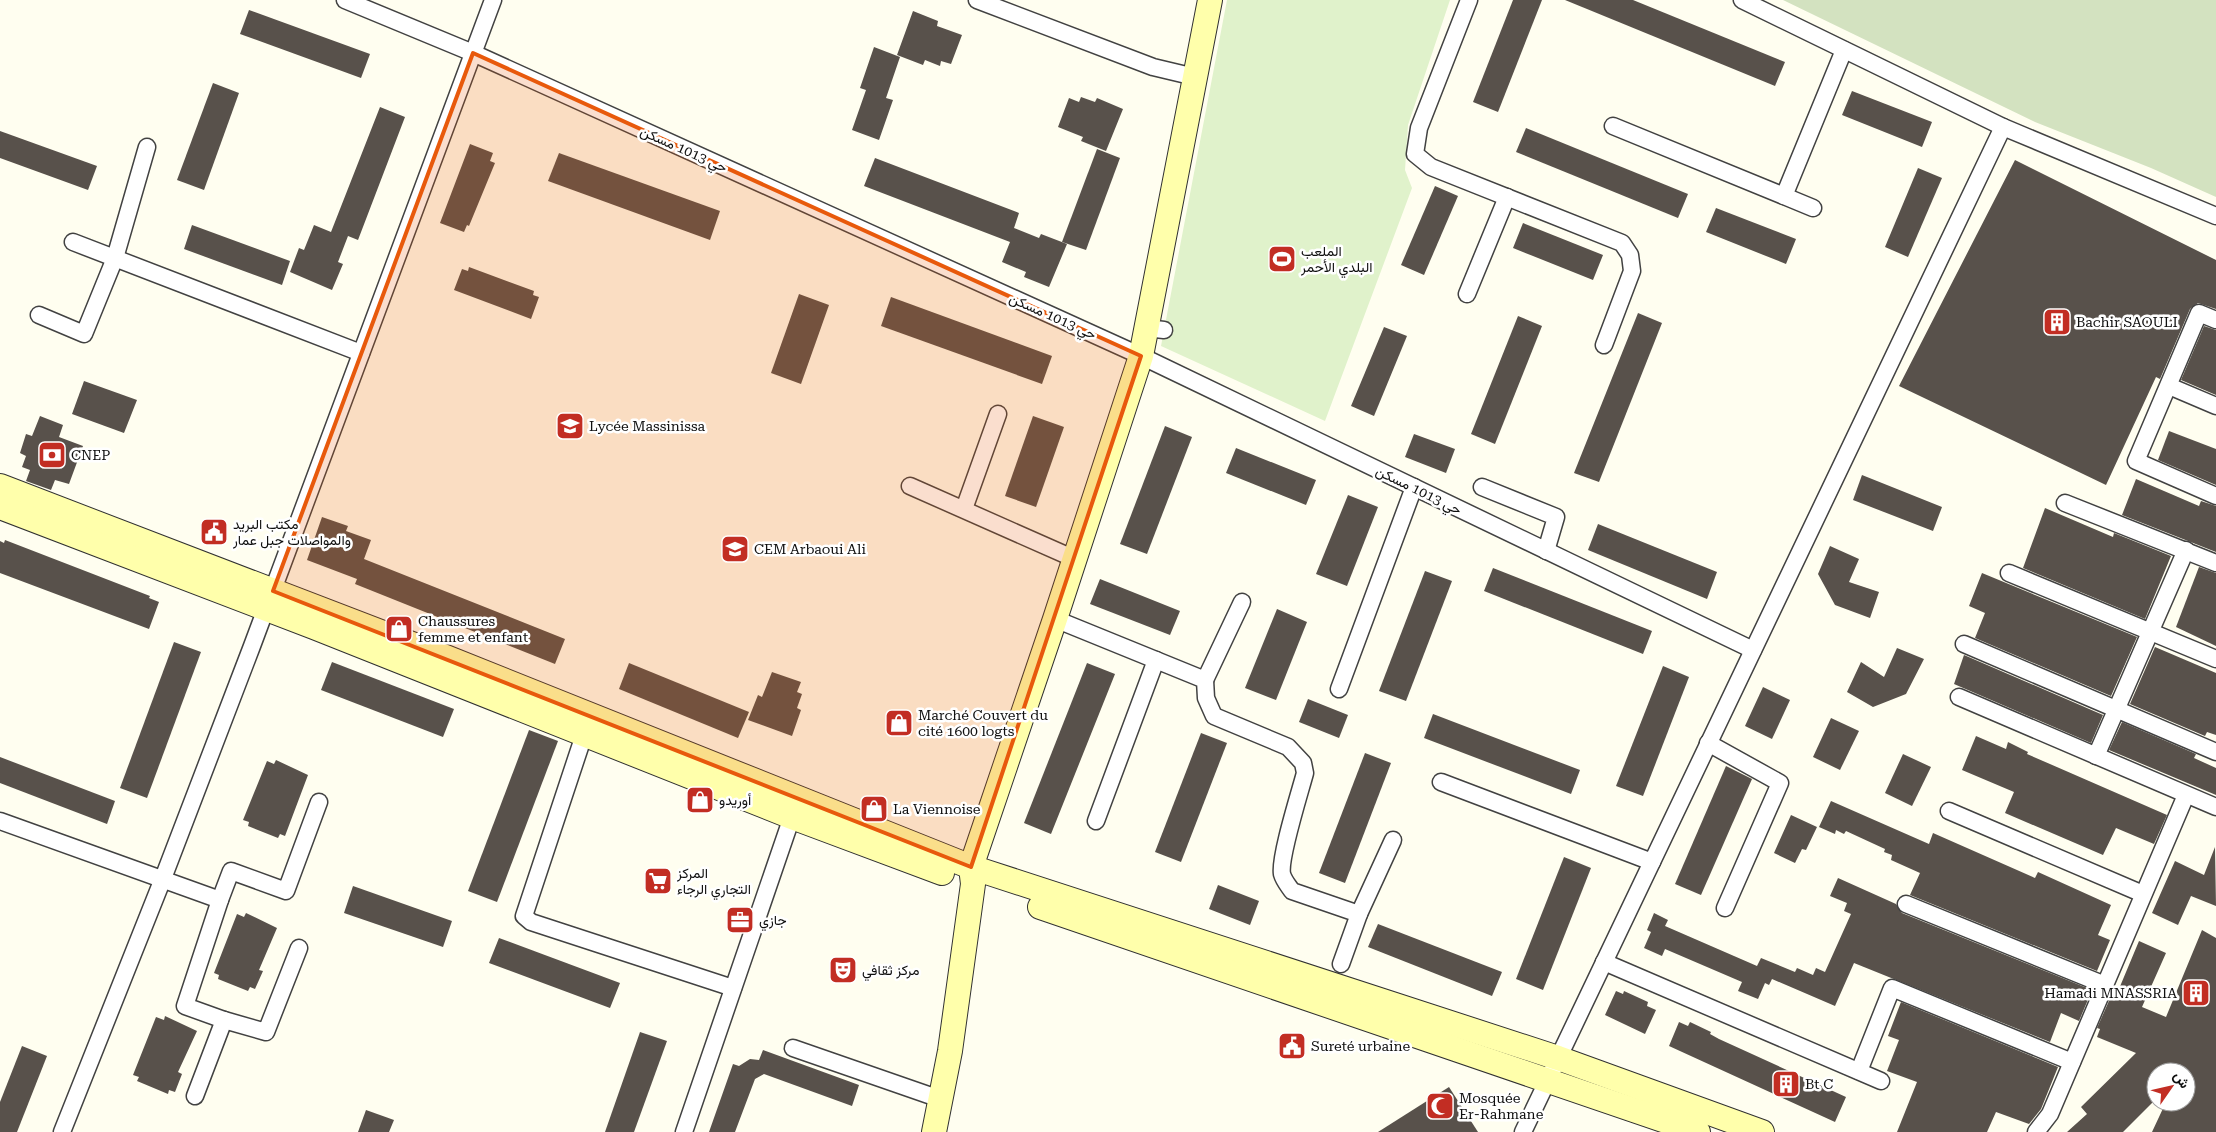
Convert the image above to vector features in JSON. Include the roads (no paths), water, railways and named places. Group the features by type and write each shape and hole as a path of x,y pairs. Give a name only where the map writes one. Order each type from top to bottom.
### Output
{"main road":[{"path":"934,1132 950,1051 972,876 1140,356 1155,329 1195,77 1210,0"},
{"path":"0,486 584,735 795,808"},
{"path":"0,507 269,600 972,876 1698,1132"},
{"path":"972,876 1558,1058 1762,1132"}],"street":[{"name":"حي 1013 مسكن","path":"345,0 473,53 1140,356 1753,650"},
{"path":"62,1132 162,881 269,600 493,0"},
{"path":"977,0 1153,67 1195,77"},
{"path":"1469,0 1419,128 1415,154 1430,167 1622,243 1630,255 1632,271 1604,345"},
{"path":"1742,0 2003,127 2216,216"},
{"path":"1784,196 1844,50"},
{"path":"1613,126 1813,208"},
{"path":"1523,1132 2003,127"},
{"path":"39,315 84,334 115,258 147,146"},
{"path":"1467,294 1507,197"},
{"path":"73,242 361,353"},
{"path":"2216,320 2198,313 2136,461 2216,496"},
{"path":"2169,386 2216,406"},
{"path":"964,510 998,414"},
{"path":"910,486 1074,559"},
{"path":"1339,689 1414,487"},
{"path":"1482,487 1556,517 1546,551"},
{"path":"2065,503 2216,563"},
{"path":"2096,756 2186,550"},
{"path":"2009,573 2216,659"},
{"path":"1242,602 1205,680 1206,698 1214,716 1288,747 1303,763 1305,773 1288,835 1282,872 1285,882 1292,891 1359,914"},
{"path":"1055,619 1205,680"},
{"path":"1964,644 2216,752"},
{"path":"1096,821 1156,660"},
{"path":"1959,697 2216,807"},
{"path":"584,735 524,916 531,922 733,988"},
{"path":"1708,743 1780,783 1725,908"},
{"path":"1440,782 1652,862"},
{"path":"2036,1132 2050,1114 2186,794"},
{"path":"299,948 266,1032 185,1006 231,871 286,891 319,802"},
{"path":"684,1132 795,808"},
{"path":"1949,811 2144,894"},
{"path":"0,821 162,881 220,900"},
{"path":"1340,964 1359,914 1393,840"},
{"path":"1906,904 2105,984"},
{"path":"1604,962 1881,1081"},
{"path":"1859,1071 1892,988 2072,1062"},
{"path":"195,1096 224,1020"},
{"path":"792,1048 940,1099"}],"place":[{"name":"الملعب البلدي الأحمر","path":"1282,259"},
{"name":"Bachir SAOULI","path":"2057,322"},
{"name":"Lycée Massinissa","path":"570,426"},
{"name":"CNEP","path":"52,455"},
{"name":"مكتب البريد والمواصلات جبل عمار","path":"214,532"},
{"name":"CEM Arbaoui Ali","path":"735,549"},
{"name":"Chaussures femme et enfant","path":"399,629"},
{"name":"Marché Couvert du cité 1600 logts","path":"899,723"},
{"name":"أوريدو","path":"700,800"},
{"name":"La Viennoise","path":"874,809"},
{"name":"المركز التجاري الرجاء","path":"658,881"},
{"name":"جازي","path":"740,920"},
{"name":"مركز ثقافي","path":"843,970"},
{"name":"Hamadi MNASSRIA","path":"2196,993"},
{"name":"Sureté urbaine","path":"1292,1046"},
{"name":"Bt C","path":"1786,1084"},
{"name":"Mosquée Er-Rahmane","path":"1440,1106"}]}
